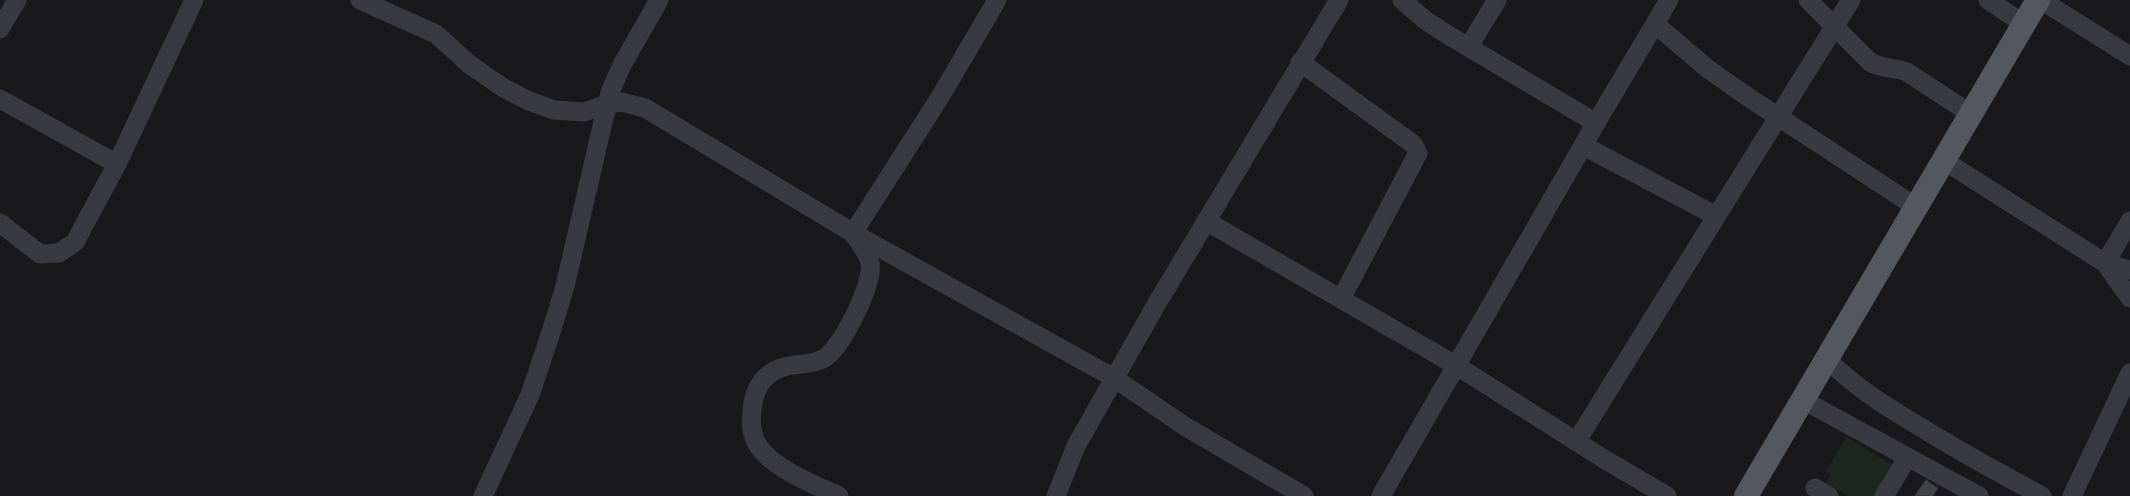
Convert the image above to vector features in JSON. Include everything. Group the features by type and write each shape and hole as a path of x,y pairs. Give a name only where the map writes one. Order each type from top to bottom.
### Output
{"main road":[{"path":"1746,496 1943,160 2040,0"}],"street":[{"path":"0,29 17,0"},
{"path":"0,223 40,254 59,253 75,242 117,164 194,0"},
{"path":"360,0 436,34 469,64 502,87 528,101 554,110 584,112 621,102 645,108 853,233 1114,378 1186,427 1304,496"},
{"path":"483,496 530,394 552,329 565,286 615,78 659,0"},
{"path":"853,233 942,94 997,0"},
{"path":"1056,496 1076,446 1114,378 1300,62 1339,0"},
{"path":"1402,0 1425,20 1596,122"},
{"path":"1469,46 1497,0"},
{"path":"1381,496 1584,146 1596,122 1669,0"},
{"path":"1808,0 1870,62 1880,68 1898,69 1907,72 1971,114"},
{"path":"1576,442 1851,0"},
{"path":"1988,0 2024,24"},
{"path":"2040,0 2065,6 2130,56"},
{"path":"1655,24 1708,69 1916,207"},
{"path":"1300,62 1408,140 1417,148 1418,153 1341,299"},
{"path":"0,99 117,164"},
{"path":"1584,146 1716,216"},
{"path":"1943,160 2105,263 2130,270"},
{"path":"1206,221 1457,366 1576,442 1667,496"},
{"path":"2105,263 2130,222"},
{"path":"839,496 770,461 754,437 752,415 754,394 767,376 784,366 816,362 834,351 868,286 870,271 867,256 853,233"},
{"path":"2105,263 2130,298"},
{"path":"1826,358 1856,386 1893,411 1972,459 2042,496"},
{"path":"2072,496 2130,373"},
{"path":"1802,400 1979,496"},
{"path":"1884,496 1908,457"}],"shaded area":[{"path":"1846,437 1896,467 1879,496 1848,496 1826,483 1831,474 1826,471"}],"building":[{"path":"1926,480 1938,488 1933,496 1915,496"}]}
